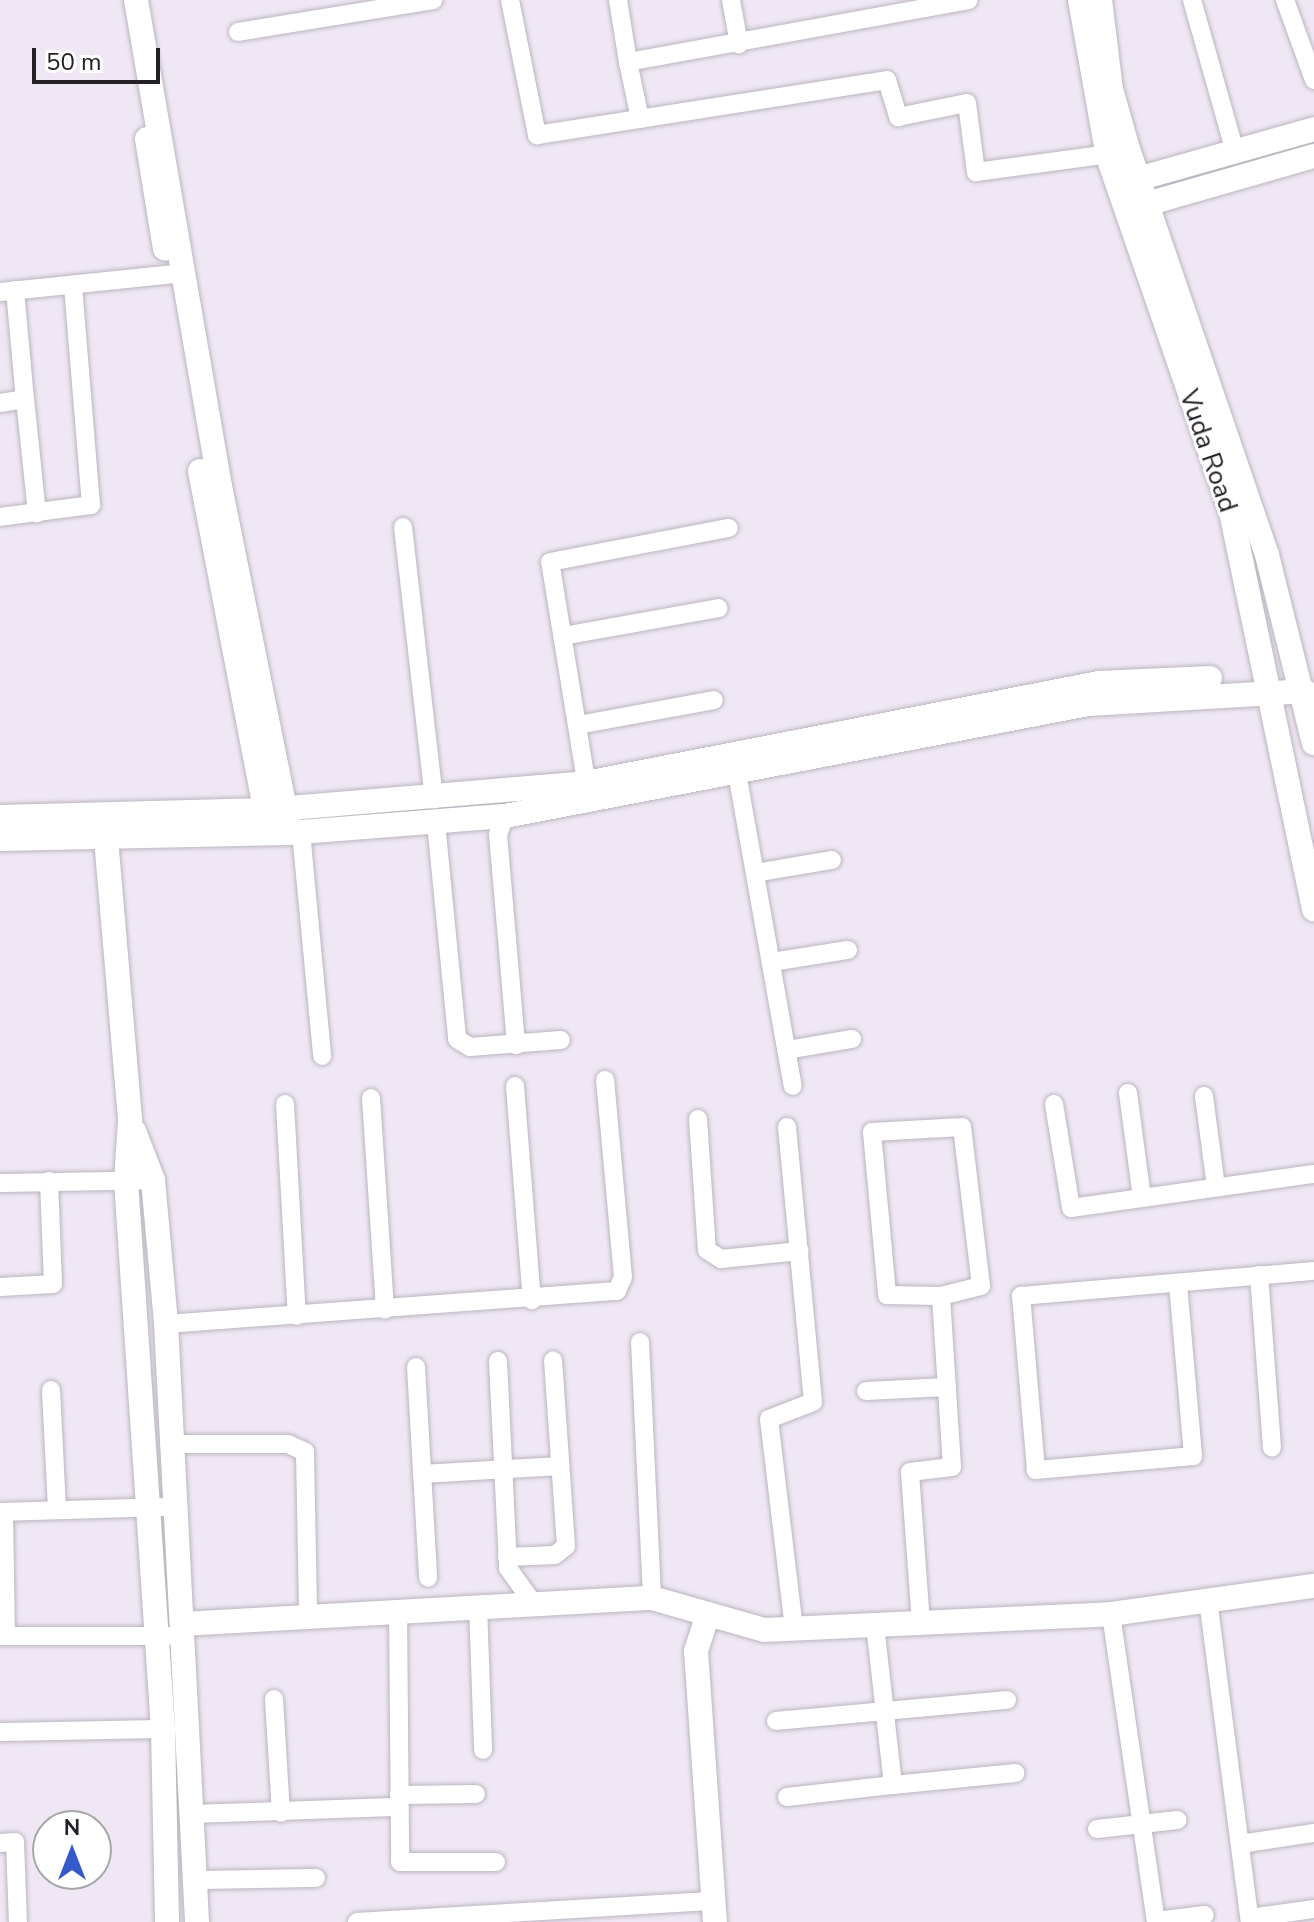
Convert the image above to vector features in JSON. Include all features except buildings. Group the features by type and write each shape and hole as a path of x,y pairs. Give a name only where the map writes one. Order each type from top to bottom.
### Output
{"street":[{"path":"120,0 177,274 282,823 322,1056"},
{"path":"136,0 177,274"},
{"path":"238,32 433,0"},
{"path":"510,0 537,135 887,80 898,117 967,103 976,172 1118,153"},
{"path":"618,0 640,119"},
{"path":"731,0 739,44"},
{"path":"628,62 968,0"},
{"name":"Vuda Road","path":"1080,0 1118,153 1231,512 1252,686 1314,909"},
{"name":"Vuda Road","path":"1100,0 1118,153"},
{"path":"1192,0 1235,152"},
{"path":"1285,0 1314,80"},
{"path":"1128,181 1314,129"},
{"path":"1136,207 1314,156"},
{"name":"Vuda Road","path":"1136,207 1306,684 1314,743"},
{"path":"37,513 25,399 8,291 177,274"},
{"path":"0,517 91,505 73,285"},
{"path":"0,403 25,399"},
{"path":"403,527 435,811 453,1032 470,1047 561,1040"},
{"path":"588,793 550,562 729,528"},
{"path":"563,636 718,608"},
{"path":"435,811 505,816 588,793 735,764 1099,683 1306,684"},
{"path":"578,725 714,700"},
{"path":"735,764 793,1086"},
{"path":"0,839 105,829 282,823 435,811 588,793"},
{"path":"505,816 498,834 516,1045"},
{"path":"0,817 105,829"},
{"path":"105,829 130,1121 126,1181 145,1508 163,1729 167,1922"},
{"path":"755,873 832,860"},
{"path":"772,962 848,950"},
{"path":"787,1050 852,1039"},
{"path":"166,1324 609,1294 622,1285 605,1080"},
{"path":"515,1086 532,1300"},
{"path":"1128,1093 1142,1198"},
{"path":"1204,1096 1216,1187"},
{"path":"371,1098 385,1310"},
{"path":"285,1104 297,1316"},
{"path":"1054,1104 1071,1208 1314,1174"},
{"path":"698,1119 707,1250 721,1259 800,1251"},
{"path":"130,1121 153,1180 166,1324 169,1444 195,1814 197,1922"},
{"path":"787,1127 813,1402 769,1419 794,1628"},
{"path":"962,1127 981,1286 941,1296 887,1295 872,1132 962,1127"},
{"path":"0,1183 153,1180"},
{"path":"0,1287 53,1284 49,1181"},
{"path":"1178,1284 1193,1456 1036,1470 1021,1296 1314,1271"},
{"path":"1259,1275 1272,1448"},
{"path":"921,1623 910,1472 952,1467 941,1296"},
{"path":"640,1342 652,1598"},
{"path":"507,1557 555,1555 566,1546 553,1360"},
{"path":"498,1361 510,1579 533,1603"},
{"path":"416,1367 428,1578"},
{"path":"866,1391 947,1387"},
{"path":"51,1390 57,1510"},
{"path":"169,1444 288,1444 305,1452 308,1612"},
{"path":"422,1474 560,1466"},
{"path":"173,1507 2,1512 3,1636 155,1636 182,1629 308,1612 652,1598 764,1630 1111,1614 1314,1586"},
{"path":"1208,1600 1250,1920 1314,1909"},
{"path":"478,1605 483,1750"},
{"path":"398,1609 400,1862 496,1862"},
{"path":"357,1922 714,1912 696,1651 708,1614"},
{"path":"1111,1614 1156,1922 1205,1915"},
{"path":"875,1625 893,1785"},
{"path":"274,1699 281,1813"},
{"path":"776,1721 1007,1700"},
{"path":"0,1732 163,1729"},
{"path":"787,1797 1015,1773"},
{"path":"195,1814 281,1813 476,1794"},
{"path":"1097,1829 1177,1820"},
{"path":"1240,1844 1314,1833"},
{"path":"0,1843 15,1842 18,1922"},
{"path":"196,1880 316,1878"}]}
